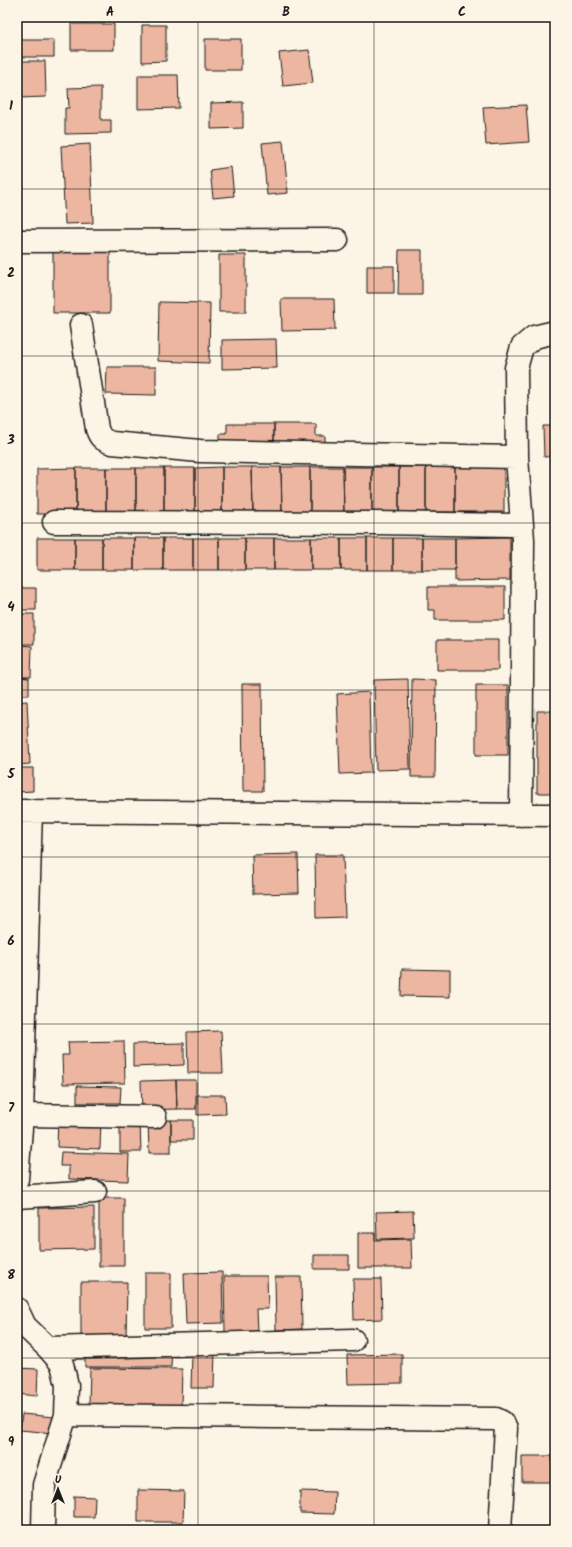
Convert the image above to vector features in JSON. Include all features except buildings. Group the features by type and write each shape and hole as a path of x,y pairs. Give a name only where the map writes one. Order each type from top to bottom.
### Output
{"street":[{"path":"17,241 337,240"},
{"path":"81,325 97,429 99,436 105,441 112,443 200,451 517,457"},
{"path":"521,815 523,540 517,457 516,368 522,347 534,337 555,332"},
{"path":"54,522 373,523 522,526"},
{"path":"17,1179 22,1115 24,811 555,815"},
{"path":"22,1115 155,1117"},
{"path":"17,1197 95,1192"},
{"path":"17,1309 25,1326 62,1364 67,1385 66,1416 44,1485 43,1530"},
{"path":"48,1348 352,1340"},
{"path":"66,1416 496,1419 502,1422 506,1428 500,1530"}]}
